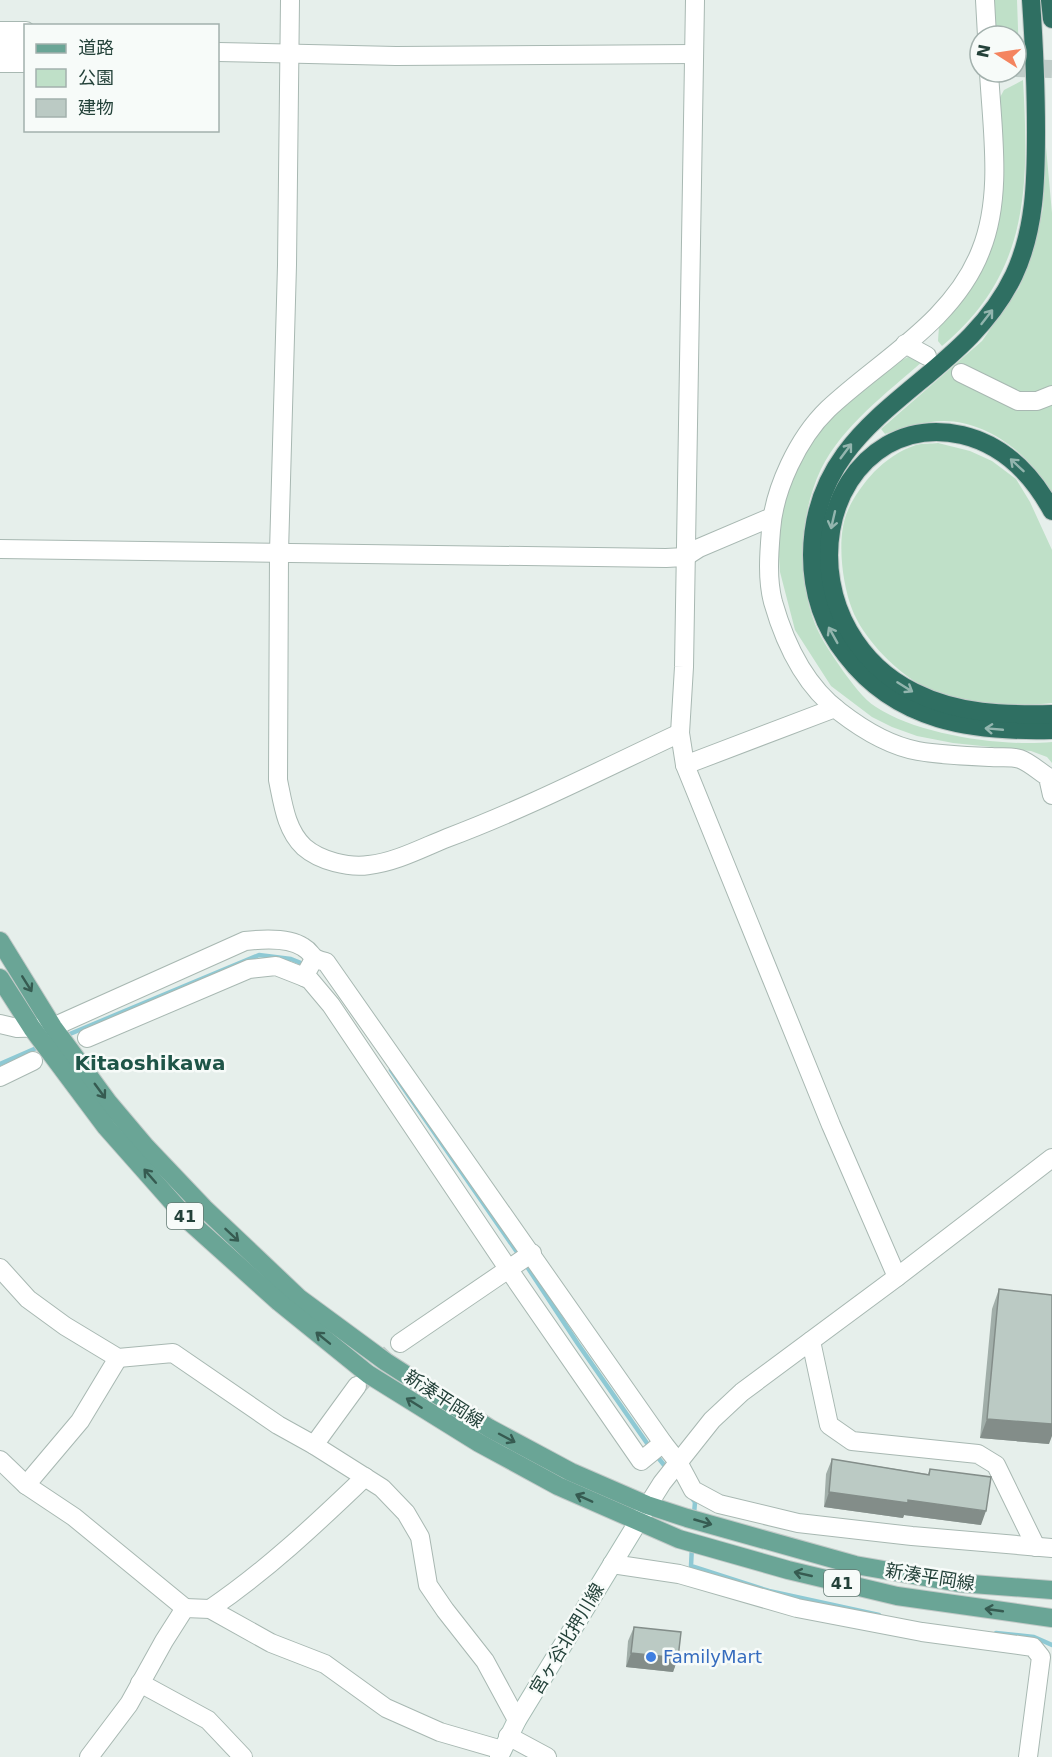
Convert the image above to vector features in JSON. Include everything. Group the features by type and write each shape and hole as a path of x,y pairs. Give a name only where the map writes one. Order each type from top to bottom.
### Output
{"highway":[{"path":"1031,0 1036,105 1036,179 1031,220 1023,252 1003,295 974,333 955,353 873,420 842,456 821,498 815,520 812,566 814,588 830,632 856,669 881,690 915,711 959,724 1005,730 1052,730"},
{"path":"1050,0 1052,19"},
{"path":"1052,511 1030,477 996,447 954,433 914,434 896,440 863,463 840,498 833,518 829,541 832,585 848,629 875,665 912,691 958,708 991,713 1052,714"}],"main road":[{"name":"新湊平岡線","path":"0,941 53,1027 108,1102 146,1147 204,1208 299,1298 386,1362 489,1428 571,1472 647,1505 855,1564 959,1583 1052,1590"},
{"name":"新湊平岡線","path":"0,978 32,1028 106,1127 190,1222 279,1302 368,1374 479,1443 558,1486 679,1539 777,1567 897,1596 1052,1618"}],"street":[{"path":"290,0 287,265 279,552 278,780 291,831 305,848 327,860 368,866 390,860 499,818 680,733"},
{"path":"695,0 686,557 680,733 685,765 831,1125 897,1277"},
{"path":"985,0 986,24"},
{"path":"0,31 24,32"},
{"path":"0,48 24,48"},
{"path":"219,52 396,56 694,54"},
{"path":"0,63 24,63"},
{"path":"990,84 994,165 992,208 981,250 958,292 927,325 826,411 801,444 781,481 772,517 769,553 770,591 779,624 793,654 814,687 835,708 872,734 916,751 1020,759 1048,777 1052,795"},
{"path":"905,344 927,356"},
{"path":"962,373 1017,401 1037,401 1052,395"},
{"path":"0,549 686,557 699,548 772,517"},
{"path":"685,765 835,708"},
{"path":"0,1024 32,1028 53,1027 245,941 273,938 303,946 314,959 326,962 532,1253 661,1444 678,1462 693,1490 719,1504 798,1523 912,1536 1044,1547"},
{"path":"304,977 314,959"},
{"path":"87,1038 249,969 276,966 310,980 331,1005 641,1461 661,1444"},
{"path":"0,1077 33,1061"},
{"name":"宮ヶ谷北押川線","path":"503,1748 517,1720 647,1505 712,1420 742,1392 1052,1158"},
{"path":"400,1343 532,1253"},
{"path":"0,1268 28,1299 65,1326 118,1358 173,1353 278,1425 382,1488 406,1514 420,1537 428,1585 485,1661 517,1720"},
{"path":"812,1341 829,1425 852,1441 978,1454 996,1465 1044,1547"},
{"path":"26,1485 80,1421 118,1358"},
{"path":"314,1445 357,1386"},
{"path":"0,1460 26,1485 74,1517 186,1608 210,1609 271,1643 325,1664 386,1708 440,1732 547,1757"},
{"path":"210,1609 250,1581 365,1477"},
{"path":"612,1564 679,1574 797,1608 922,1632 1033,1647 1047,1658 1028,1757"},
{"path":"89,1757 129,1704 186,1608"},
{"path":"140,1683 208,1720 243,1757"}],"green space":[{"path":"992,0 1017,0 1018,24 994,24"},
{"path":"1015,84 1023,84 1025,156 1018,225 1008,257 993,288 971,318 942,346 938,341 939,326 965,298 983,268 1002,204 1003,168 997,103 1004,90"},
{"path":"1045,136 1052,213 1052,494 1021,454 1007,443 977,427 937,421 885,434 881,429 982,341 1019,288 1034,245 1043,208"},
{"path":"910,356 923,361 853,424 830,453 814,487 805,526 803,566 805,586 815,624 843,671 862,695 876,707 914,725 961,737 1010,743 1052,742 1052,763 1047,757 1031,751 953,743 917,736 872,717 831,686 795,630 780,572 778,541 783,498 806,447 833,413 896,363"},
{"path":"938,443 970,451 992,461 1016,479 1030,502 1052,550 1052,703 1001,704 965,699 932,690 908,677 879,651 863,630 852,609 845,586 841,546 844,521 850,505 870,476 893,456 916,445"}],"building":[{"path":"999,1289 1052,1295 1052,1424 987,1419"},
{"path":"832,1459 929,1475 930,1469 991,1477 986,1511 829,1492"},
{"path":"634,1627 681,1632 678,1658 631,1653"}],"waterway":[{"path":"65,1036 259,955 291,959 306,965"},
{"path":"0,1064 41,1046"},
{"path":"391,1070 519,1255"},
{"path":"524,1262 651,1449"},
{"path":"656,1455 668,1470"},
{"path":"691,1497 695,1502 694,1514"},
{"path":"692,1546 691,1566 769,1591 879,1615"},
{"path":"996,1633 1034,1637 1052,1645"}],"tunnel":[{"path":"1028,68 1052,69"},
{"path":"359,1385 400,1343"}],"place":[{"name":"FamilyMart","path":"651,1657"}],"district":[{"name":"Kitaoshikawa","path":"150,1063"}]}
